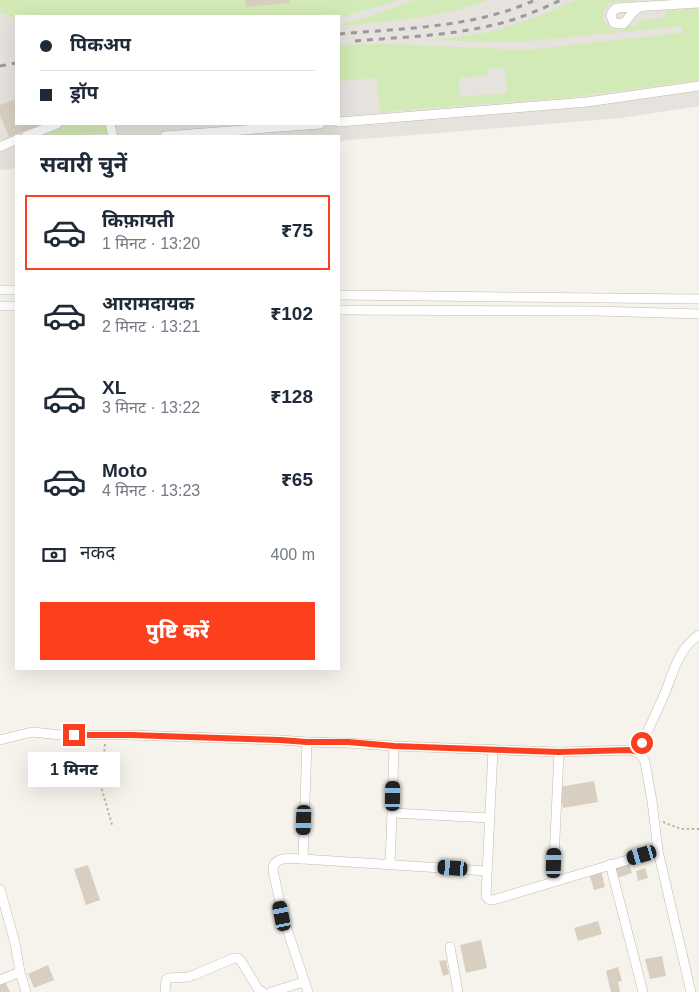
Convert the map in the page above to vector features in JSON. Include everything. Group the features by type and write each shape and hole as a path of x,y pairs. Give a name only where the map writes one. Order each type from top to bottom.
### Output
{"street":[{"path":"640,7 699,2"},
{"path":"340,122 587,102 699,86"},
{"path":"29,135 54,125"},
{"path":"178,135 307,125"},
{"path":"0,148 15,140"},
{"path":"0,148 15,148"},
{"path":"0,290 15,290"},
{"path":"340,294 699,299"},
{"path":"0,306 15,306"},
{"path":"340,310 587,311 699,314"},
{"path":"638,752 683,652 688,643 699,635"},
{"path":"0,740 32,732 61,735 348,742 394,746 559,752 630,750 638,752 645,762 658,851 691,992"},
{"path":"303,859 307,742"},
{"path":"390,864 394,746"},
{"path":"493,749 486,896 488,899 490,900 658,851"},
{"path":"553,881 559,752"},
{"path":"392,813 490,818"},
{"path":"308,992 282,916 273,865 279,859 487,871"},
{"path":"610,864 642,992"},
{"path":"0,889 26,992"},
{"path":"450,947 458,992"},
{"path":"165,992 166,980 168,978 188,977 238,958 258,989 263,992"},
{"path":"0,980 20,972"},
{"path":"271,992 304,982"}],"path":[{"path":"106,735 101,786 112,825"},
{"path":"654,818 681,829 699,829"}],"shaded area":[{"path":"0,0 699,0 699,106 621,118 340,141 340,135 15,135 15,168 0,170"}],"green space":[{"path":"0,0 245,0 246,7 290,3 290,0 398,0 340,18 340,15 15,15 15,19 0,12"},
{"path":"414,0 488,0 434,15 340,26 340,25"},
{"path":"577,0 634,0 635,2 614,2 607,6 603,17 610,28 615,30 622,29 630,23 636,27 640,20 665,18 665,11 699,8 699,80 574,97 380,112 377,78 340,81 340,45 384,44 525,50 683,33 682,26 519,42 431,39 468,36 500,29","holes":["505,68 507,93 460,97 459,78 487,76 487,69"]},
{"path":"62,125 106,125 108,133 81,135 38,135"}],"building":[{"path":"245,0 290,0 290,3 246,7"},
{"path":"15,99 15,125 40,125 9,137 0,115 0,105"},
{"path":"594,781 598,802 563,808 559,787"},
{"path":"629,863 632,873 617,878 613,868"},
{"path":"88,865 100,900 86,905 74,869"},
{"path":"645,868 648,878 638,881 636,871"},
{"path":"601,870 605,887 594,890 589,873"},
{"path":"598,921 602,934 578,941 574,928"},
{"path":"481,940 487,968 466,973 460,945"},
{"path":"662,956 666,976 650,979 645,959"},
{"path":"446,960 449,974 443,976 439,961"},
{"path":"48,965 54,980 34,988 28,974"},
{"path":"618,967 622,981 618,982 620,992 611,992 606,971"},
{"path":"4,979 10,992 0,992 0,981"}],"railway":[{"path":"340,34 414,28 464,21 512,9 535,0"},
{"path":"355,41 424,36 476,29 519,18 561,0"},
{"path":"0,66 15,63"}],"route":[{"path":"74,735 348,742 394,746 559,752 630,750 638,752 642,743"}]}
